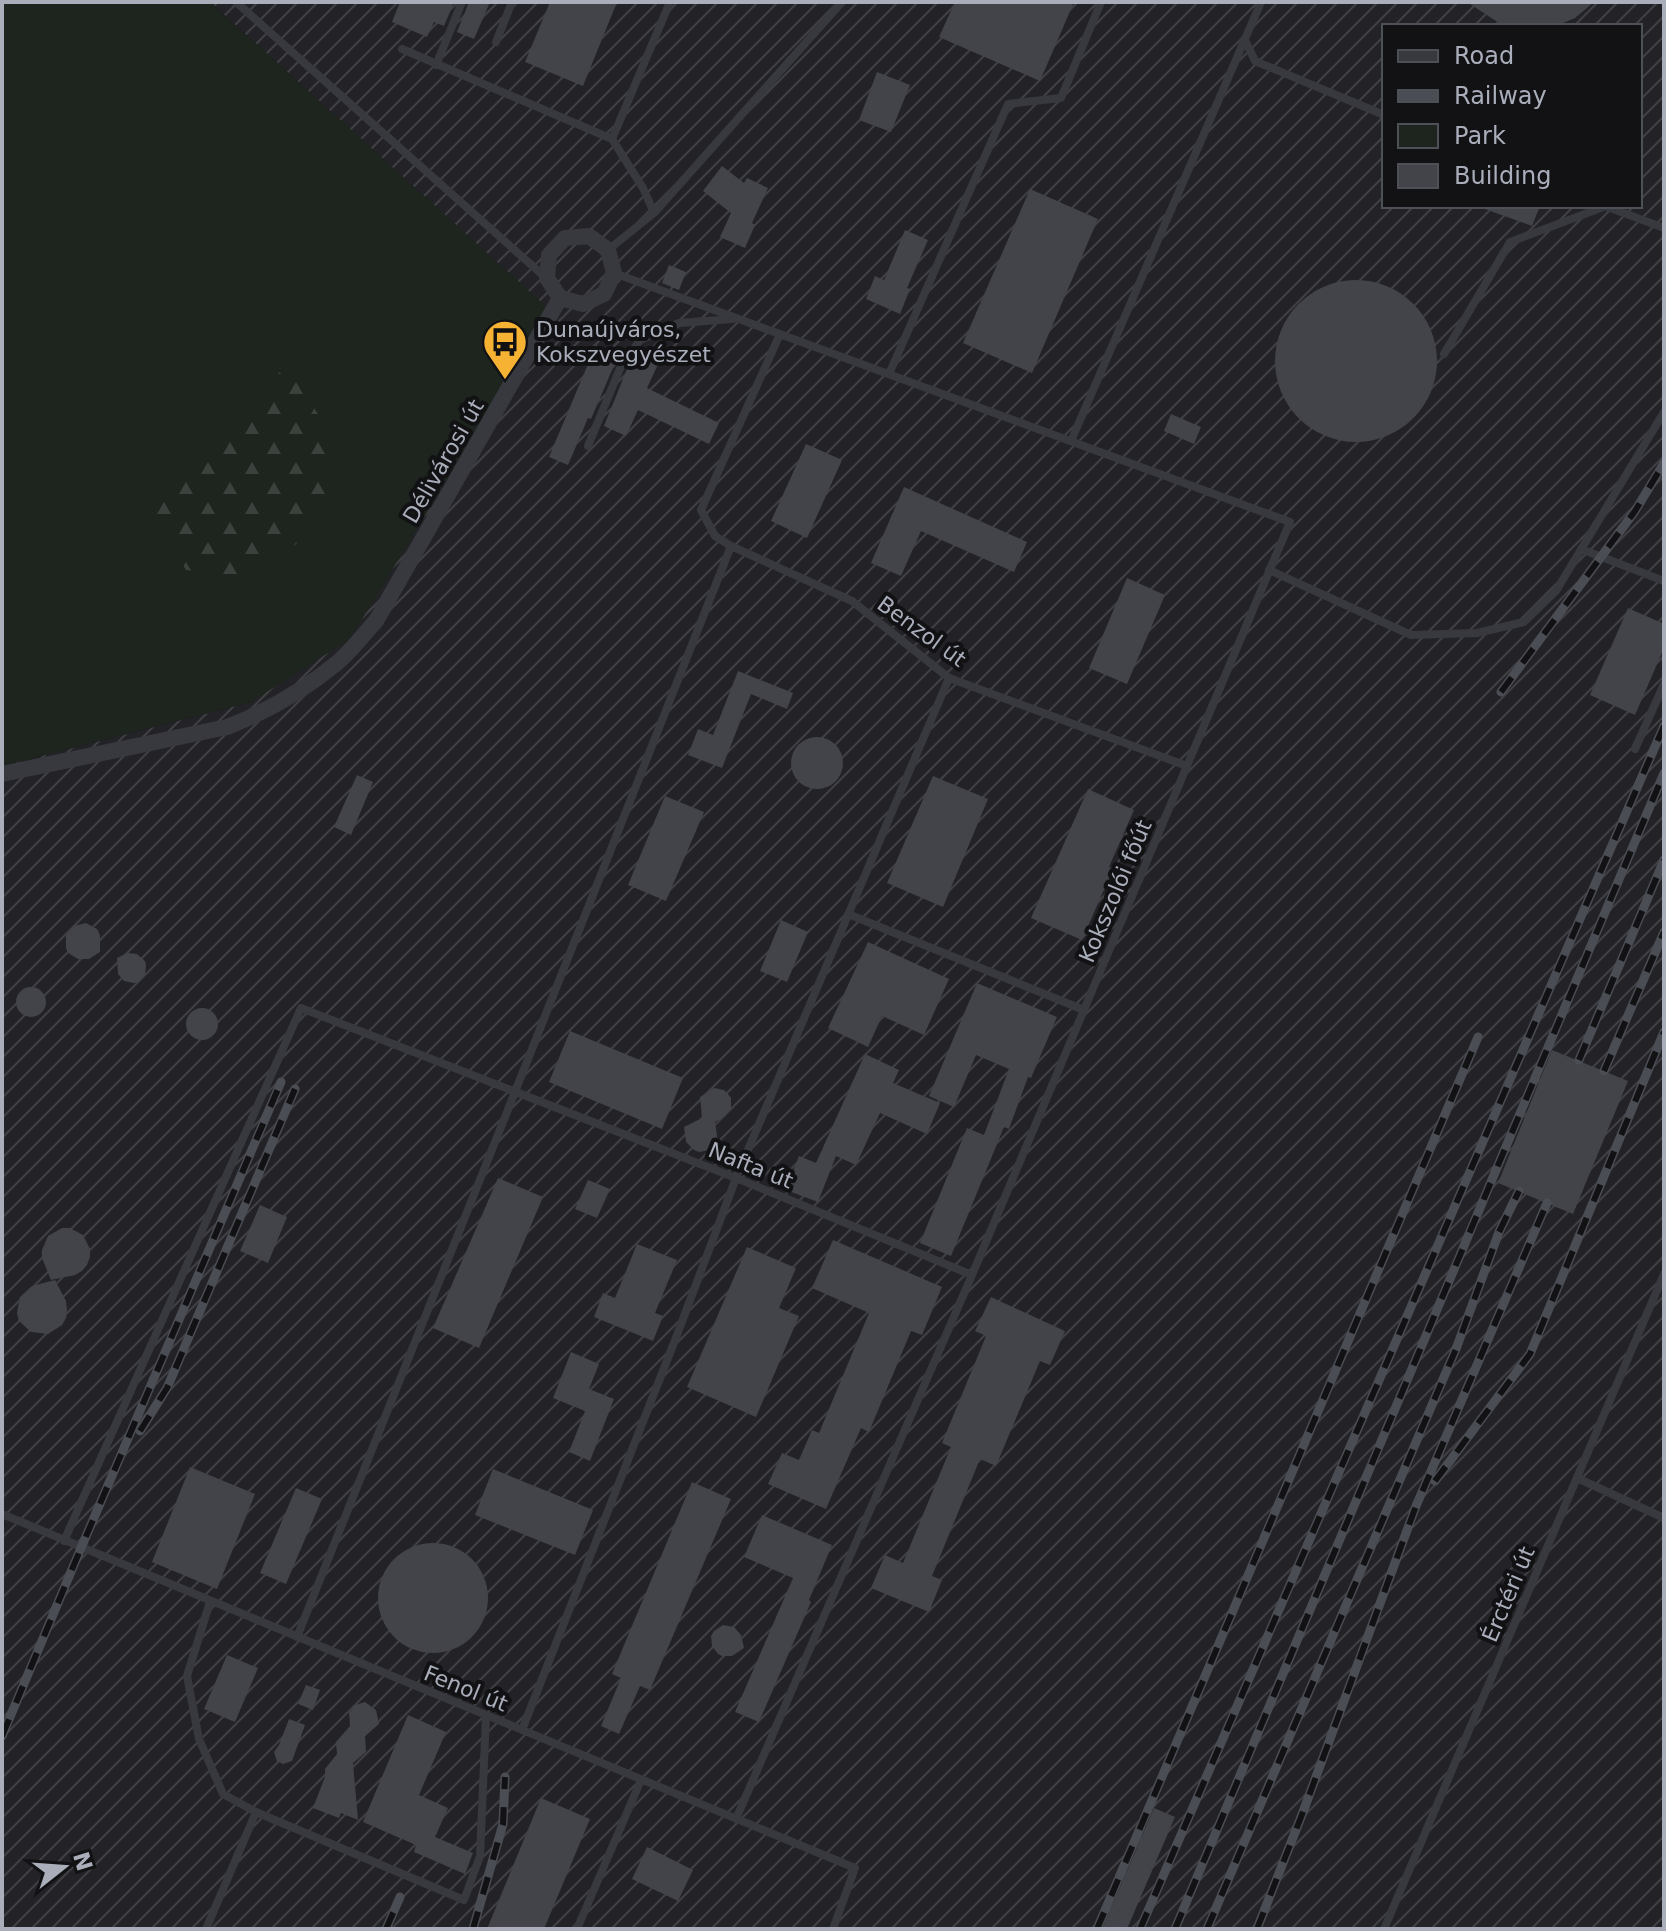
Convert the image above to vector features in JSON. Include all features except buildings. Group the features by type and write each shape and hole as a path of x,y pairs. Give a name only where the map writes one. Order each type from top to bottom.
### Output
{"street":[{"path":"589,236 608,250 614,273 604,294 583,304 560,298 547,278 549,255 565,238 589,236"},
{"name":"Délivárosi út","path":"2,774 227,727 259,714 338,662 376,621 560,298"}],"lane":[{"path":"236,2 547,278"},
{"path":"436,65 462,2"},
{"path":"496,42 512,2"},
{"path":"612,139 670,2"},
{"path":"608,250 654,213 842,2"},
{"path":"889,374 1008,104 1061,98 1101,2"},
{"path":"614,273 1071,441 1261,2"},
{"path":"1245,40 1255,61 1382,114"},
{"path":"402,49 612,139 643,188 654,213"},
{"path":"1444,354 1510,242 1600,208"},
{"path":"1610,208 1664,228"},
{"path":"588,446 621,366 640,340 679,323 738,318"},
{"name":"Benzol út","path":"780,334 701,510 715,536 852,601 949,678 1187,766"},
{"path":"1269,570 1411,635 1477,633 1524,622 1556,591 1664,412"},
{"name":"Kokszolói főút","path":"736,1819 972,1275 1290,522 1071,441"},
{"path":"297,1637 731,546"},
{"path":"1581,549 1664,581"},
{"path":"522,1730 736,1178 949,678"},
{"path":"1635,749 1664,684"},
{"path":"848,914 1084,1010"},
{"name":"Nafta út","path":"64,1541 301,1008 736,1178 972,1275"},
{"name":"Érctéri út","path":"1384,1929 1664,1274"},
{"path":"1577,1478 1664,1518"},
{"name":"Fenol út","path":"2,1514 855,1868 833,1929"},
{"path":"210,1602 187,1676 199,1739 223,1794 256,1812 464,1900 480,1856 486,1716"},
{"path":"577,1929 641,1780"},
{"path":"206,1929 256,1812"}],"shaded area":[{"path":"210,2 1664,2 1664,1929 2,1929 2,766 251,702 550,311"}],"green space":[{"path":"2,2 210,2 550,310 350,639 251,702 2,766"},
{"path":"287,365 326,427 326,491 299,542 248,580 186,570 147,504"}],"railway":[{"path":"1501,692 1635,511 1664,463"},
{"path":"1140,1929 1664,726"},
{"path":"1175,1929 1664,773"},
{"path":"1579,1060 1664,860"},
{"path":"1604,1071 1664,932"},
{"path":"1435,1481 1530,1354 1664,1032"},
{"path":"1097,1929 1478,1037"},
{"path":"2,1736 281,1082"},
{"path":"140,1431 167,1388 295,1089"},
{"path":"1207,1929 1456,1349 1499,1232 1519,1191"},
{"path":"1257,1929 1416,1506 1547,1203"},
{"path":"473,1929 503,1824 505,1777"},
{"path":"386,1929 400,1897"}],"place":[{"name":"Dunaújváros, Kokszvegyészet","path":"505,381"}]}
